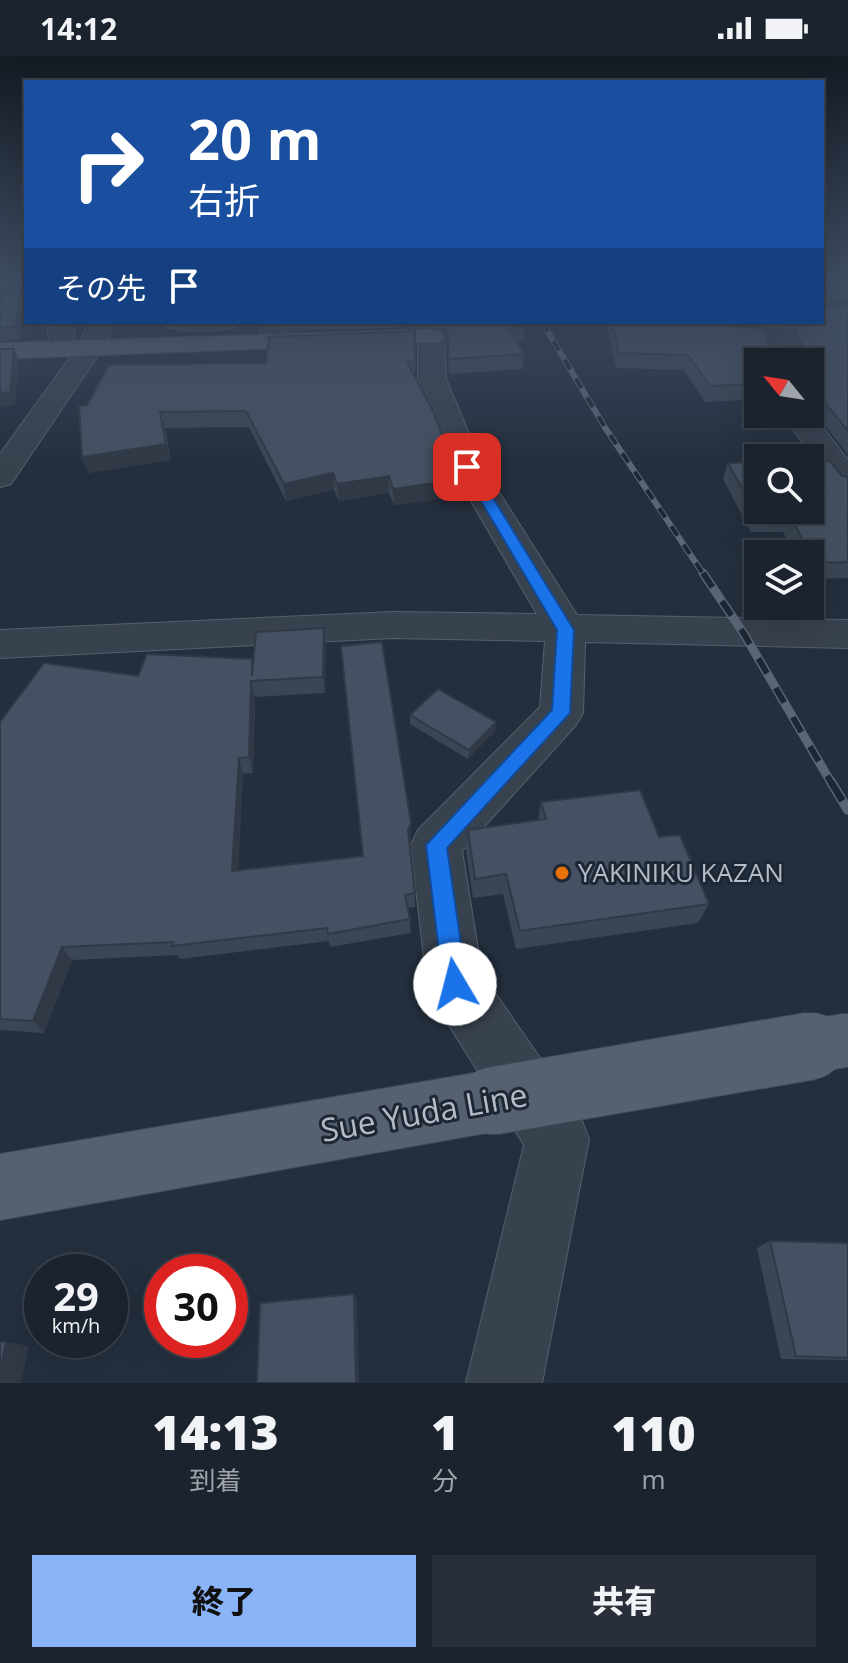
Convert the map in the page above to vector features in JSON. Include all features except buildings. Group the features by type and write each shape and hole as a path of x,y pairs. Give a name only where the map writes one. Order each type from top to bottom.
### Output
{"main road":[{"path":"0,351 78,341"},
{"name":"Sue Yuda Line","path":"0,1187 848,1040"}],"street":[{"path":"0,477 84,341"},
{"path":"428,341 432,379 467,467 566,630 561,713 436,845 455,984 557,1139 504,1383"},
{"path":"808,428 848,482"},
{"path":"0,644 393,625 848,634"}],"railway":[{"path":"553,341 606,429 704,575"},
{"path":"703,573 744,634 832,784"},
{"path":"831,782 848,810"}],"place":[{"name":"YAKINIKU KAZAN","path":"562,873"}],"route":[{"path":"455,984 436,845 561,713 566,630 467,467"}]}
